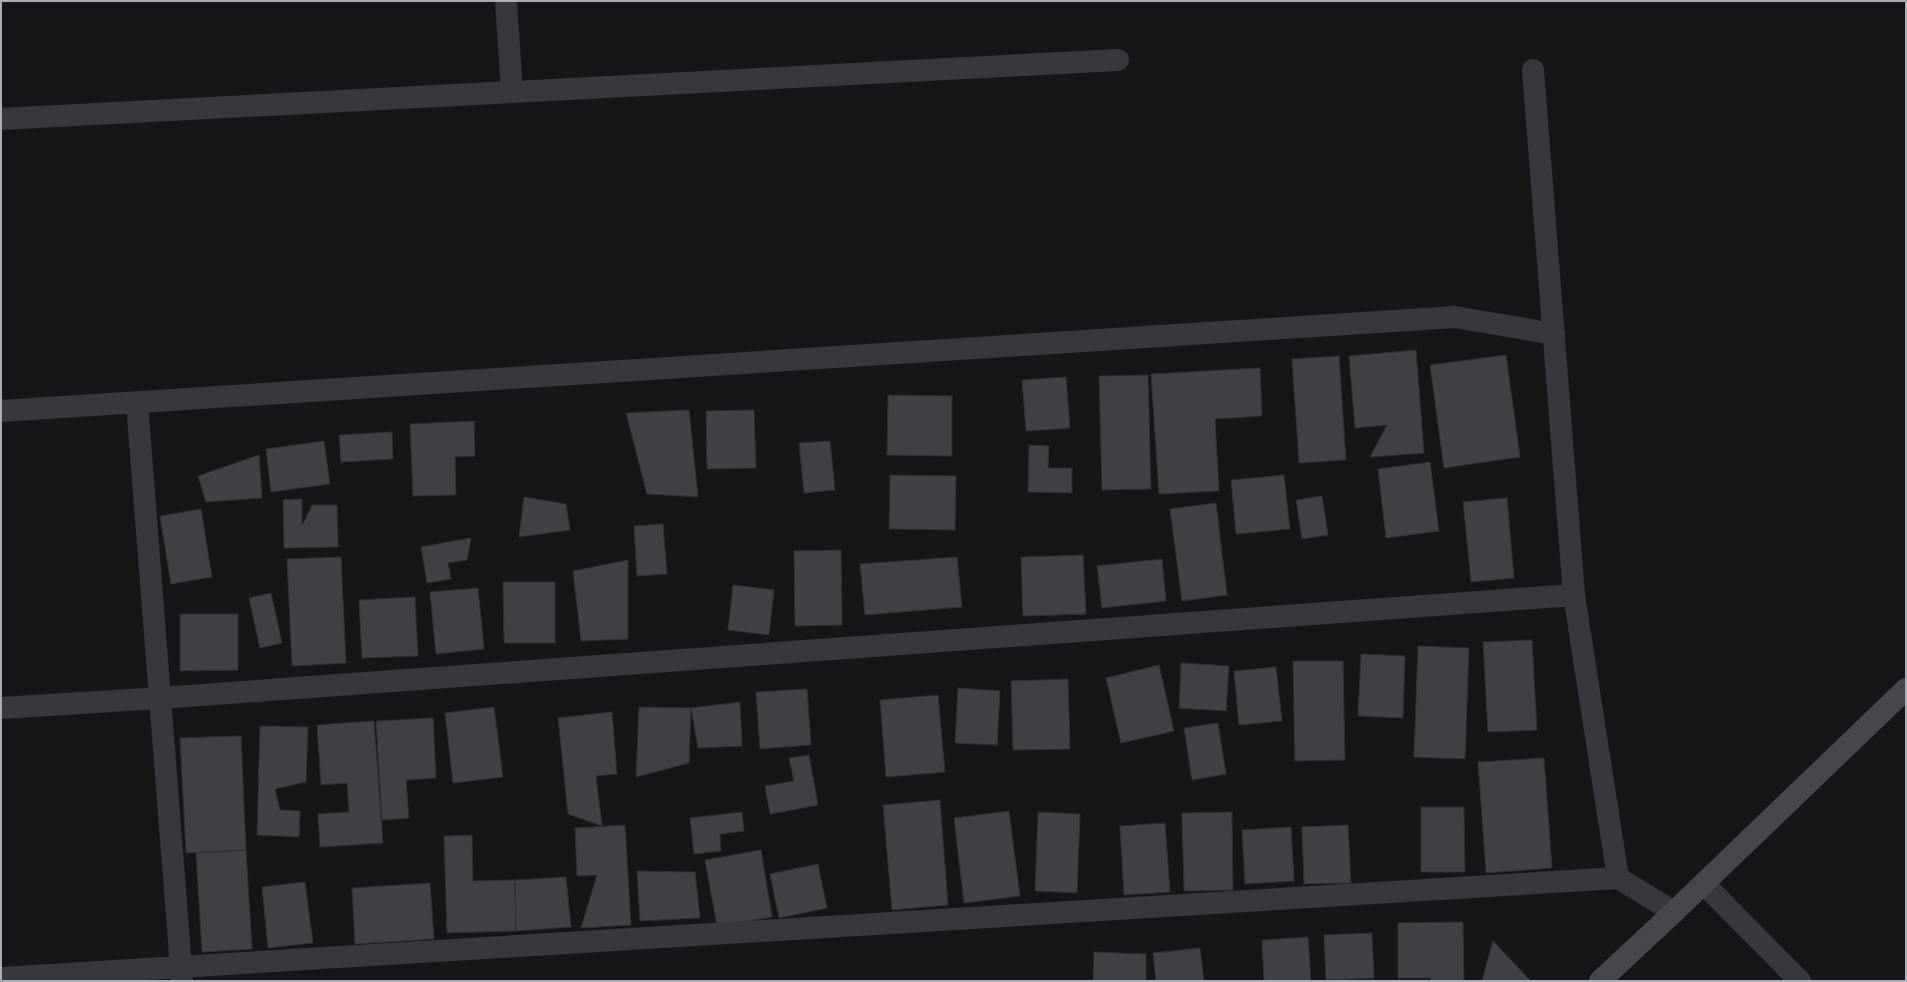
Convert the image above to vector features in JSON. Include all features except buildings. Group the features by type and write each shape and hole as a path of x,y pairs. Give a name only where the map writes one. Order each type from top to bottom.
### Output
{"main road":[{"path":"1600,981 1704,884 1906,689"}],"street":[{"path":"506,1 512,92"},
{"path":"1,119 1118,60"},
{"path":"1533,70 1574,595 1618,878"},
{"path":"1,411 1455,317 1554,334"},
{"path":"138,403 182,973"},
{"path":"1,708 160,698 1574,595"},
{"path":"1,978 182,973 1618,878 1674,912"},
{"path":"1704,884 1800,981"}]}
